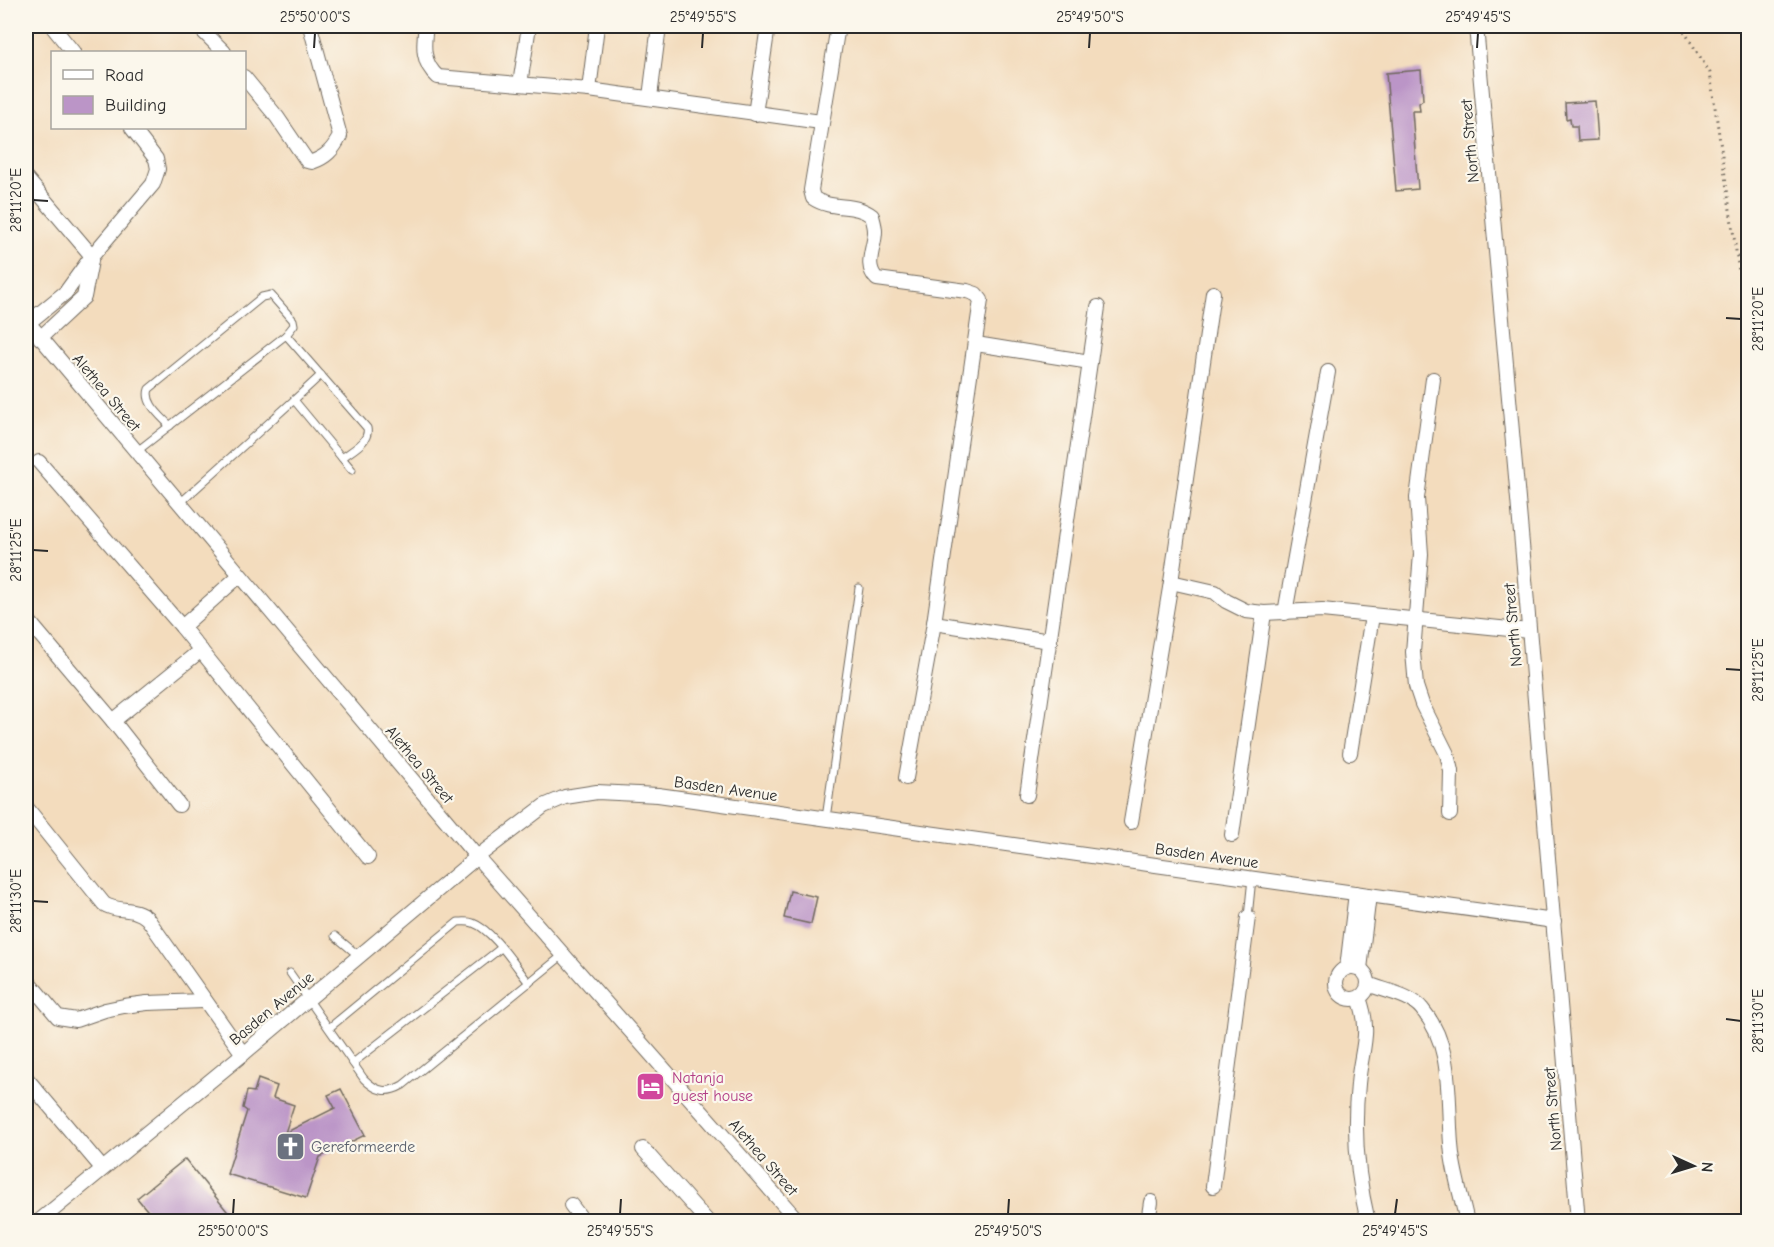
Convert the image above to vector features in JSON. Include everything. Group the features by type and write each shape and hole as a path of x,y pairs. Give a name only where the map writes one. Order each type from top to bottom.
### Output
{"street":[{"path":"52,26 72,51"},
{"path":"201,26 203,31 223,51"},
{"path":"246,79 277,117 307,161 312,162 327,155 334,148 340,136 310,26"},
{"path":"426,26 424,56 430,70 438,77 588,90 821,122"},
{"path":"520,84 529,26"},
{"path":"588,90 597,26"},
{"path":"650,98 659,26"},
{"path":"755,114 768,26"},
{"path":"838,26 811,190 813,198 826,206 864,209 872,216 875,231 869,264 871,273 877,279 967,291 975,294 981,300 934,623 906,778"},
{"name":"North Street","path":"1476,26 1578,1221"},
{"path":"27,322 66,292 92,256 153,184 158,169 156,159 133,129"},
{"path":"26,178 92,256"},
{"path":"40,338 84,297 92,256"},
{"path":"1131,822 1171,582 1213,293"},
{"path":"1027,795 1098,307"},
{"name":"Alethea Street","path":"27,322 477,857 799,1221"},
{"path":"976,344 1090,362"},
{"path":"1285,613 1328,372"},
{"path":"1433,379 1417,498 1421,555 1413,652 1416,686 1422,704 1447,754 1451,771 1450,814"},
{"path":"39,462 182,627 368,857"},
{"path":"182,627 239,576"},
{"path":"1171,582 1215,592 1226,601 1246,611 1285,613 1322,610 1529,631"},
{"path":"1232,835 1264,613"},
{"path":"1350,753 1372,616"},
{"path":"26,618 113,721 178,804"},
{"path":"934,623 1050,641"},
{"path":"113,721 201,650"},
{"name":"Basden Avenue","path":"38,1221 243,1054 477,857 544,806 565,797 597,792 657,795 1554,921"},
{"path":"26,807 104,904 112,909 134,910 147,918 243,1054"},
{"path":"1353,969 1363,894"},
{"path":"1213,1186 1248,917"},
{"path":"1353,969 1366,976 1368,984 1366,992 1359,998 1351,999 1343,997 1336,982 1339,974 1353,969"},
{"path":"26,979 58,1017 66,1019 76,1020 105,1010 147,1003 204,1001"},
{"path":"1368,984 1413,1001 1422,1009 1441,1041 1446,1059 1452,1156 1467,1221"},
{"path":"1359,998 1366,1017 1366,1032 1358,1083 1355,1138 1368,1221"},
{"path":"26,1078 102,1168"},
{"path":"643,1149 708,1221"},
{"path":"1148,1221 1151,1202"},
{"path":"571,1205 584,1221"}],"lane":[{"path":"136,453 286,335 294,325 293,320 271,294 262,297 149,389 147,395 149,402 170,426"},
{"path":"286,335 367,428 366,439 342,458"},
{"path":"179,504 321,375"},
{"path":"294,400 352,470"},
{"path":"826,818 859,588"},
{"path":"1248,917 1252,878"},
{"path":"329,1028 458,922 472,922 480,927 501,948 529,983"},
{"path":"335,936 359,956"},
{"path":"353,1063 501,948"},
{"path":"290,973 353,1063 373,1088 380,1091 394,1090 563,955"}],"path":[{"path":"1681,26 1710,73 1749,333"}],"building":[{"path":"1421,70 1423,100 1419,103 1420,111 1412,111 1418,189 1396,191 1386,73"},
{"path":"1595,101 1598,140 1578,141 1577,126 1571,126 1570,118 1566,119 1565,103"},
{"path":"790,891 817,897 811,924 784,918"},
{"name":"Gereformeerde","path":"258,1079 277,1086 273,1098 294,1105 285,1133 335,1108 328,1095 341,1089 365,1135 320,1157 306,1198 227,1174 247,1111 243,1108 247,1091 254,1092"},
{"path":"185,1159 235,1221 156,1221 137,1198"}],"place":[{"name":"Natanja guest house","path":"651,1086"},
{"name":"Gereformeerde","path":"290,1146"}]}
